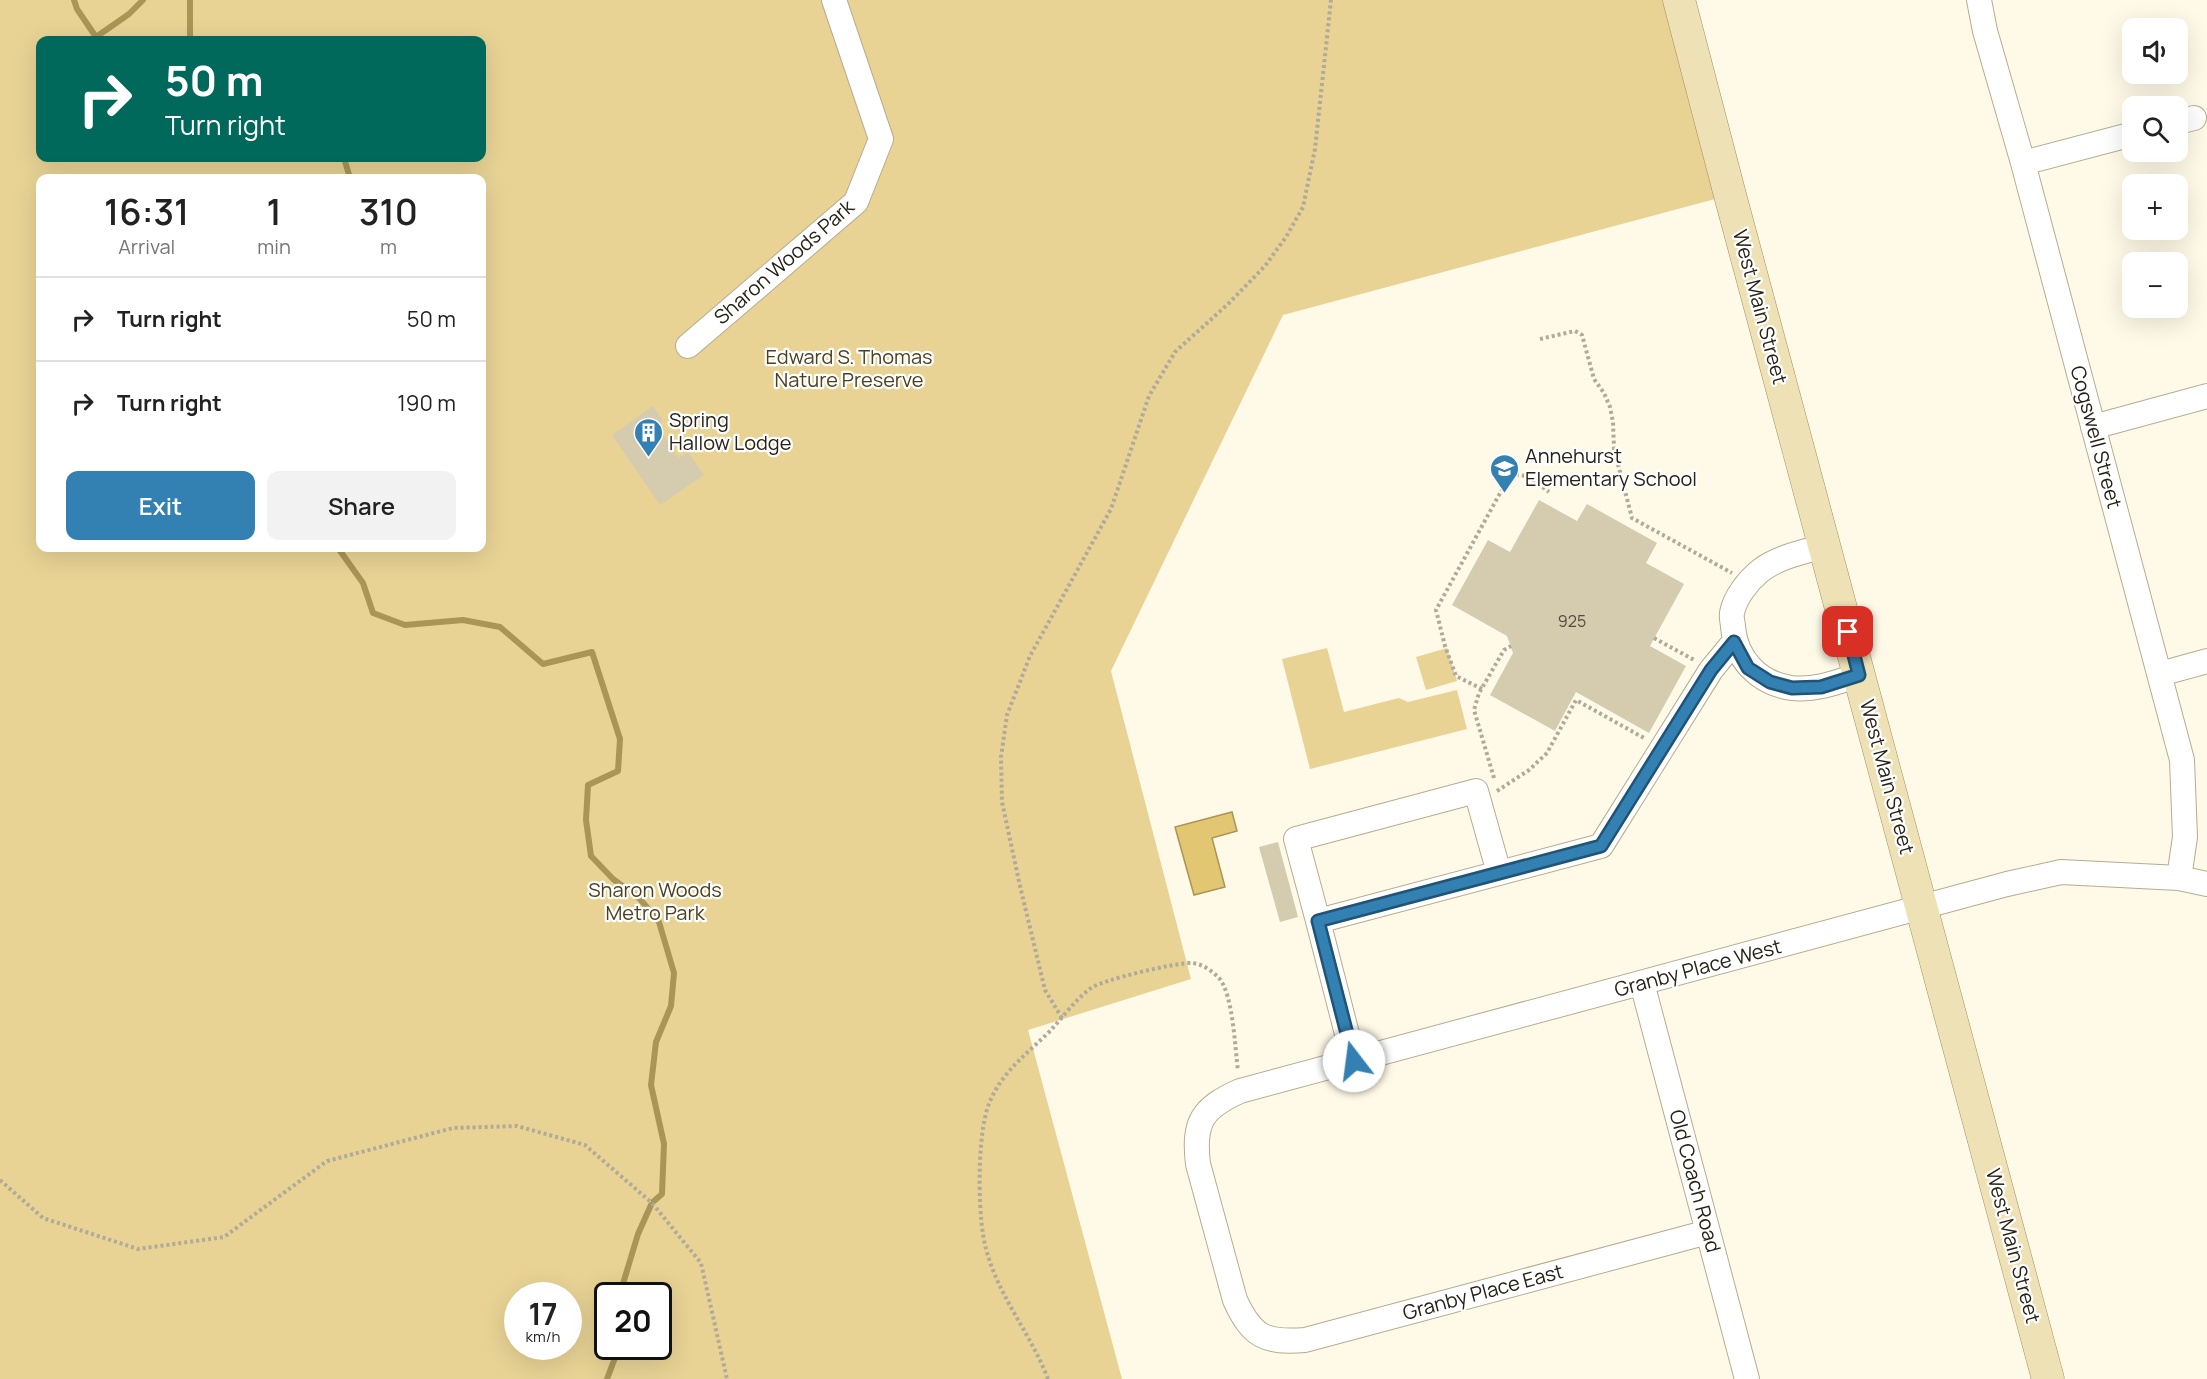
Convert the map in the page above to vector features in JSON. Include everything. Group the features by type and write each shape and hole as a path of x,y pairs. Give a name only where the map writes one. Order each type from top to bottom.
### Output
{"main road":[{"name":"West Main Street","path":"1679,0 2048,1379"}],"street":[{"name":"Sharon Woods Park","path":"688,346 856,202 881,140 834,0"},
{"name":"Cogswell Street","path":"1979,0 1985,31 2023,163 2182,760 2185,837 2179,878"},
{"path":"2023,163 2122,137"},
{"path":"2093,426 2207,396"},
{"path":"1824,546 1786,557 1762,570 1743,588 1732,613 1734,642 1748,668 1770,682 1792,688 1821,687 1859,675"},
{"path":"1318,921 1601,846 1711,670 1734,642"},
{"path":"2160,674 2207,661"},
{"path":"1354,1061 1296,840 1476,791 1499,873"},
{"name":"Granby Place West","path":"1258,1334 1244,1319 1235,1300 1198,1164 1195,1141 1202,1119 1218,1101 1240,1091 2007,884 2061,872 2179,878 2207,884"},
{"name":"Old Coach Road","path":"1642,983 1747,1379"},
{"name":"Granby Place East","path":"1258,1334 1281,1342 1305,1340 1708,1232"}],"path":[{"path":"1062,1018 1045,990 1002,802 1001,758 1006,716 1030,656 1112,509 1149,396 1175,352 1227,305 1265,266 1286,237 1303,207 1315,149 1331,0"},
{"path":"1540,339 1575,331 1582,335 1594,379 1610,407 1614,422 1614,449 1632,518 1732,573"},
{"path":"1482,689 1456,676 1445,646 1436,610 1510,475 1519,473 1528,476 1549,492"},
{"path":"1726,578 1739,567"},
{"path":"1654,638 1699,662 1702,657"},
{"path":"1511,646 1504,650 1482,689 1474,710 1498,792 1529,770 1547,753 1576,700 1651,742"},
{"path":"1048,1379 1027,1334 995,1278 983,1235 980,1166 986,1111 1002,1079 1020,1057 1092,988 1109,981 1192,963 1207,967 1220,979 1228,993 1238,1072"},
{"path":"0,1180 43,1218 138,1249 224,1237 327,1161 453,1128 517,1126 585,1145 652,1203 701,1263 727,1379"}],"green space":[{"name":"Sharon Woods Metro Park","path":"0,0 1679,0 1730,195 1283,315 1111,671 1191,979 1028,1030 1122,1379 0,1379"},
{"path":"1327,648 1344,712 1399,698 1408,702 1457,690 1467,729 1310,769 1282,659"},
{"path":"1447,648 1457,681 1426,690 1416,657"}],"shaded area":[{"path":"1232,812 1237,831 1212,838 1225,887 1194,895 1175,827"}],"building":[{"name":"Spring Hallow Lodge","path":"653,406 663,421 656,425 679,458 688,452 704,475 660,505 612,435"},
{"path":"1539,500 1577,521 1587,504 1657,543 1646,563 1684,584 1650,646 1686,666 1649,733 1576,692 1555,731 1490,695 1513,653 1507,636 1452,605 1488,540 1510,552"},
{"path":"1278,842 1298,917 1280,922 1259,847"}],"waterway":[{"path":"74,0 77,9 95,36"},
{"path":"97,36 129,14 143,0"},
{"path":"190,0 190,36"},
{"path":"345,162 349,174"},
{"path":"341,552 363,583 373,613 405,625 463,620 500,627 543,664 592,652 620,739 618,771 588,785 586,820 591,856 613,879 640,899 659,922 674,973 671,1006 656,1042 651,1085 664,1144 662,1194 654,1201"},
{"path":"624,1282 638,1234 651,1205"},
{"path":"607,1379 614,1360"}],"place":[{"name":"Spring Hallow Lodge","path":"648,458"},
{"name":"Annehurst Elementary School","path":"1504,494"}],"route":[{"path":"1354,1061 1318,921 1601,846 1711,670 1734,642 1748,668 1770,682 1792,688 1821,687 1859,675 1848,632"}],"park label":[{"name":"Edward S. Thomas Nature Preserve","path":"849,368"}]}
